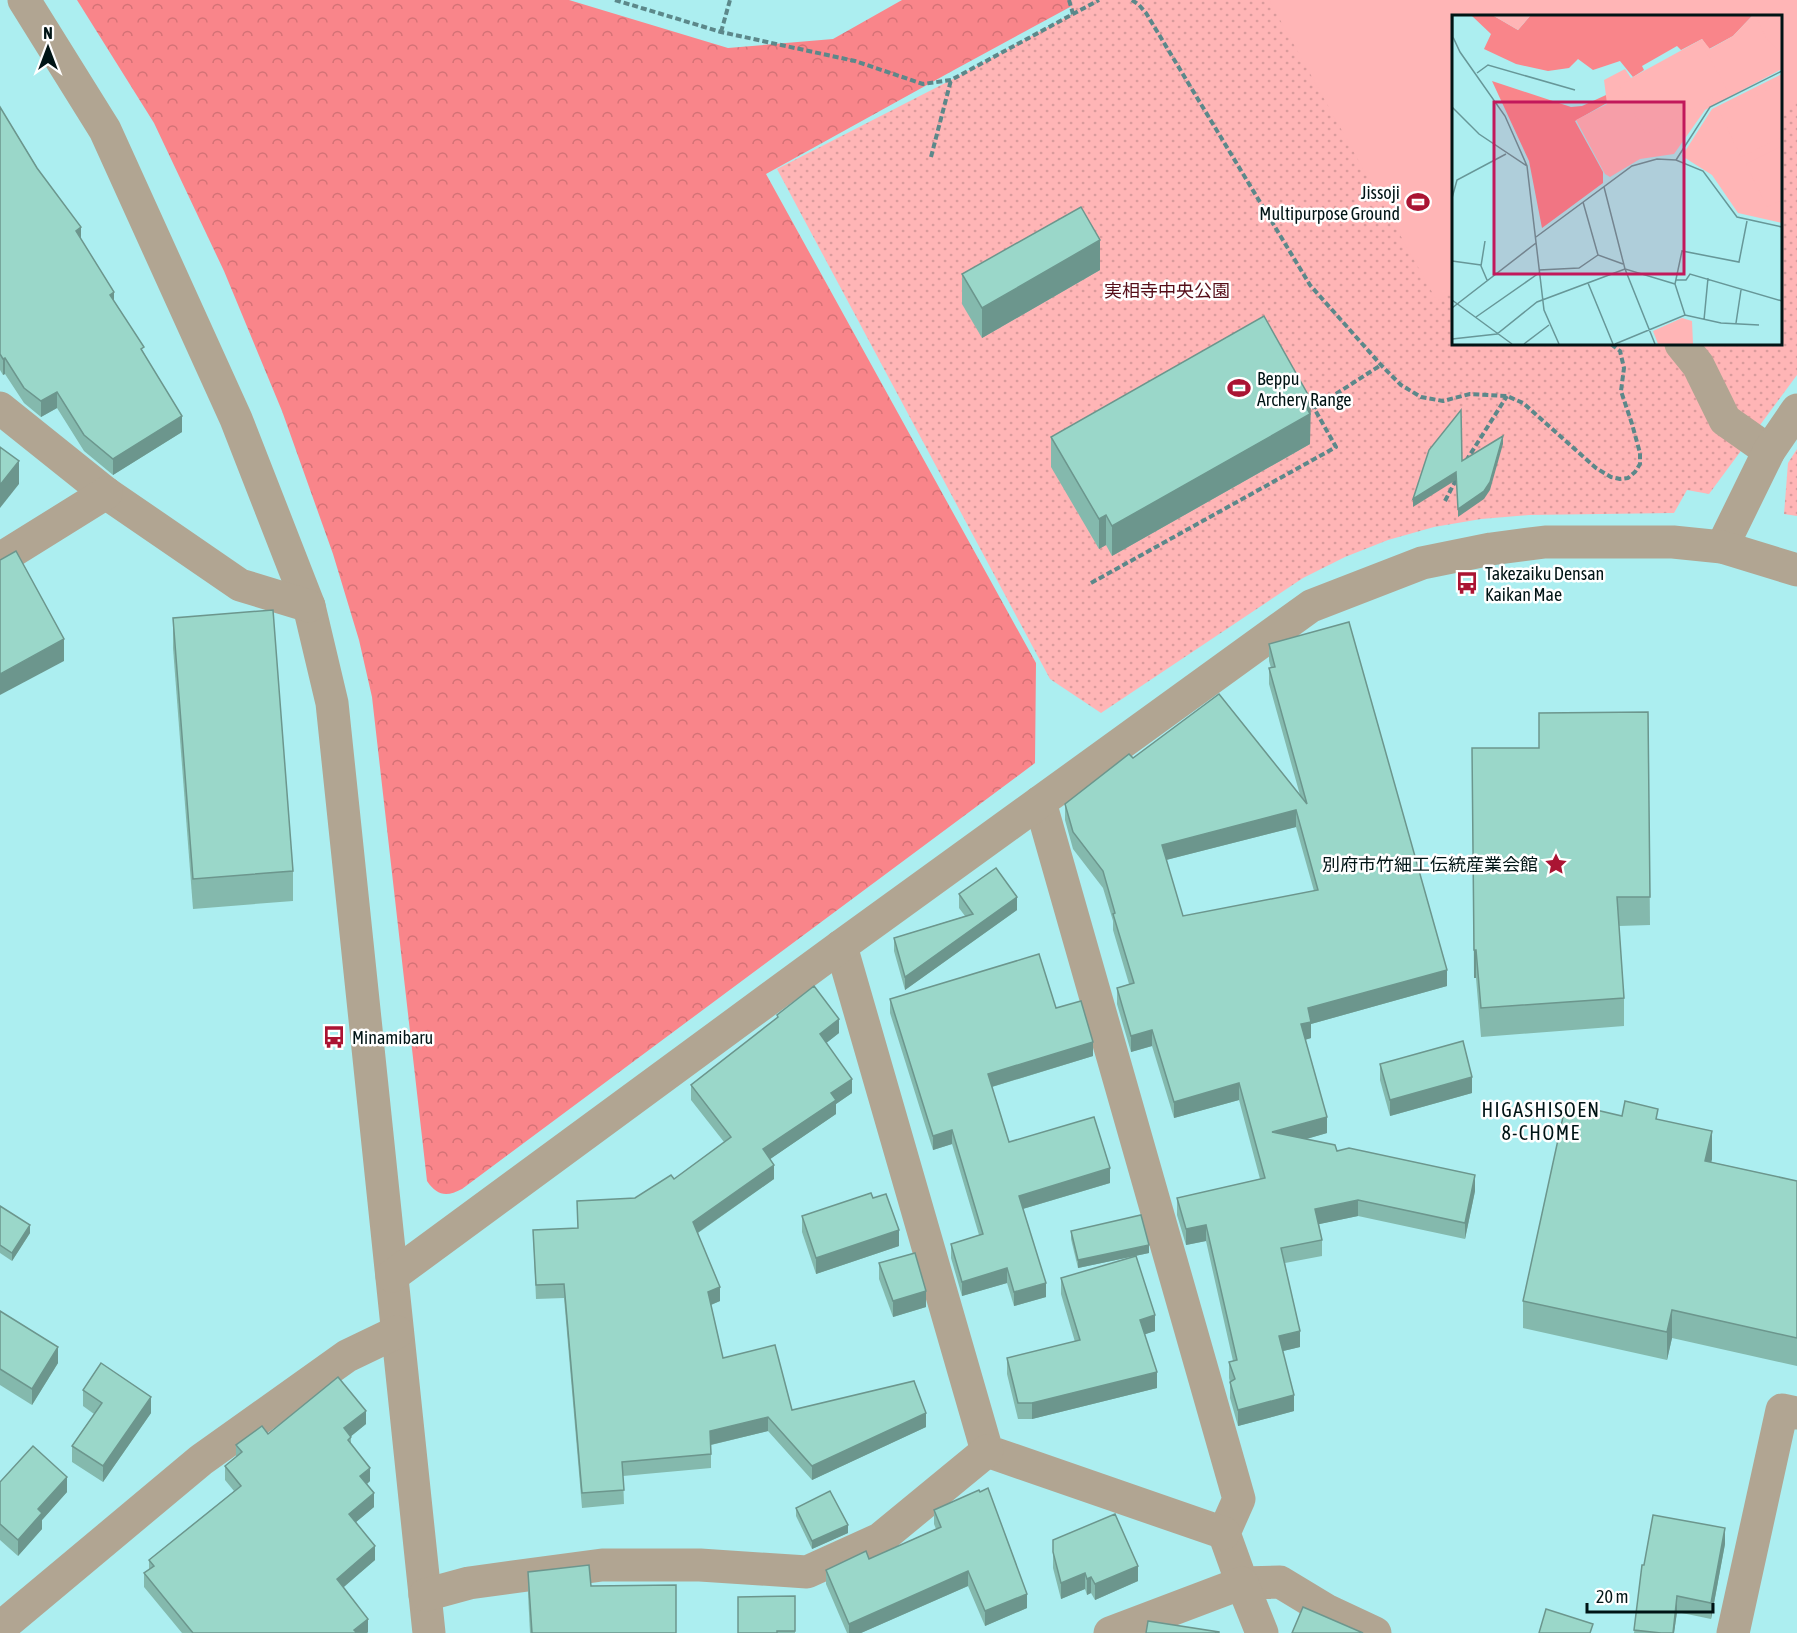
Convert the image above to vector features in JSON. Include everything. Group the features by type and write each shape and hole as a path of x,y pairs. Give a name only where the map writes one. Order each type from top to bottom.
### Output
{"street":[{"path":"24,0 105,130 236,419 309,606 332,703 398,1332 425,1621"},
{"path":"1682,345 1698,364 1725,420 1769,451"},
{"path":"0,408 106,493 240,585 309,606"},
{"path":"1722,547 1769,451 1797,410"},
{"path":"0,559 106,493"},
{"path":"392,1276 841,946 1311,606 1422,563 1491,549 1545,542 1673,542 1722,547 1797,570"},
{"path":"1040,802 1239,1499 1224,1533 1262,1633"},
{"path":"841,946 987,1451"},
{"path":"0,1629 201,1461 347,1356 398,1332"},
{"path":"1733,1633 1782,1410 1797,1413"},
{"path":"987,1451 1224,1533"},
{"path":"425,1621 469,1583 602,1565 700,1565 807,1572 879,1539 987,1451"},
{"path":"1110,1633 1242,1583 1280,1582 1328,1611 1375,1633"}],"path":[{"path":"615,0 721,32 855,61 923,84 951,80 1099,0"},
{"path":"721,32 730,0"},
{"path":"1069,0 1073,14"},
{"path":"1132,0 1139,4 1146,13 1310,285 1401,385 1420,397 1443,401 1470,394 1507,396 1523,404 1596,468 1611,477 1628,478 1640,464 1640,453 1621,391 1624,368 1620,351 1612,345"},
{"path":"932,157 951,80"},
{"path":"1091,584 1336,447 1314,408 1381,365"},
{"path":"1464,465 1507,396"},
{"path":"1445,501 1459,474"}],"green space":[{"path":"77,0 569,0 728,48 833,39 902,0 1083,0 766,174 1036,663 1035,763 462,1189 452,1193 443,1194 435,1190 427,1181 372,697 359,640 333,554 282,411 224,271 154,123"},
{"name":"実相寺中央公園","path":"1069,0 1797,0 1797,375 1709,494 1687,490 1674,513 1529,515 1481,519 1434,527 1388,540 1345,557 1303,578 1101,713 1050,679 777,169 951,80 1072,14"},
{"name":"Jissoji Multipurpose Ground","path":"1269,0 1797,0 1797,102 1782,110 1782,15 1452,15 1452,293 1437,301"},
{"path":"1797,449 1797,516 1784,514 1788,463"}],"building":[{"path":"0,107 37,168 81,227 76,231 114,292 110,295 144,347 141,349 182,416 113,459 84,435 57,392 41,401 24,388 0,354"},
{"path":"1081,207 1100,240 982,308 962,274"},
{"path":"1264,316 1311,400 1304,403 1310,414 1112,526 1106,515 1099,519 1051,437"},
{"path":"1461,410 1462,461 1503,436 1490,482 1484,491 1458,509 1456,472 1413,499 1429,450"},
{"path":"0,447 19,461 0,485"},
{"path":"16,551 64,639 0,674 0,560"},
{"path":"273,610 293,871 193,879 173,618"},
{"path":"1349,622 1447,970 1308,1008 1311,1022 1301,1024 1327,1117 1272,1132 1335,1145 1337,1151 1349,1148 1475,1175 1465,1223 1358,1200 1315,1209 1322,1240 1281,1248 1300,1331 1279,1336 1294,1395 1238,1410 1230,1382 1235,1379 1229,1362 1237,1360 1206,1225 1186,1229 1177,1198 1265,1178 1239,1083 1174,1102 1152,1030 1131,1036 1117,988 1134,983 1113,914 1115,913 1103,871 1073,832 1065,804 1129,754 1133,758 1219,694 1307,804 1269,668 1275,667 1269,644","holes":["1296,810 1318,890 1183,916 1162,845"]},
{"path":"1648,712 1650,897 1617,897 1624,998 1481,1008 1476,950 1474,950 1472,748 1539,748 1539,713"},
{"path":"996,868 1017,897 905,977 894,938 973,914 959,894"},
{"path":"1039,954 1056,1008 1081,1001 1093,1042 988,1074 1009,1142 1094,1117 1110,1168 1019,1196 1046,1283 1014,1292 1007,1268 962,1282 951,1244 983,1234 952,1130 933,1136 890,999"},
{"path":"814,986 839,1019 820,1034 852,1079 831,1093 836,1100 763,1149 774,1165 693,1222 720,1287 708,1292 723,1358 775,1345 792,1410 914,1381 926,1413 812,1466 768,1417 710,1431 711,1454 622,1462 624,1490 582,1493 564,1284 536,1285 533,1230 578,1228 577,1201 635,1198 671,1175 674,1179 731,1137 691,1085"},
{"path":"1463,1041 1472,1077 1390,1100 1380,1064"},
{"path":"1625,1101 1658,1109 1656,1119 1712,1131 1705,1161 1797,1181 1797,1338 1672,1310 1667,1332 1523,1301 1566,1103 1622,1116"},
{"path":"871,1193 873,1198 886,1194 899,1230 816,1258 802,1216"},
{"path":"0,1206 30,1225 12,1253 0,1245"},
{"path":"1141,1215 1149,1245 1078,1260 1071,1231"},
{"path":"915,1253 926,1291 893,1301 879,1263"},
{"path":"1136,1256 1155,1315 1140,1320 1157,1372 1032,1403 1018,1403 1007,1358 1080,1340 1061,1278"},
{"path":"0,1311 58,1347 32,1389 0,1369"},
{"path":"101,1363 151,1397 103,1466 72,1446 102,1403 83,1390"},
{"path":"338,1377 366,1411 344,1428 351,1437 348,1440 370,1468 360,1476 374,1493 349,1514 375,1546 337,1579 368,1619 354,1630 357,1633 193,1633 144,1573 154,1566 149,1560 241,1486 225,1466 242,1452 236,1445 262,1426 268,1434"},
{"path":"33,1446 67,1477 38,1509 42,1513 18,1540 0,1524 0,1482"},
{"path":"988,1488 1027,1594 985,1611 968,1571 849,1624 826,1570 866,1551 869,1559 941,1527 934,1510"},
{"path":"830,1491 848,1525 812,1541 796,1508"},
{"path":"1115,1514 1138,1566 1095,1584 1091,1577 1087,1579 1085,1573 1061,1583 1053,1552 1053,1540"},
{"path":"1653,1515 1725,1528 1711,1603 1677,1596 1673,1633 1634,1630 1642,1565 1644,1565"},
{"path":"589,1565 591,1586 676,1585 676,1633 532,1633 528,1572"},
{"path":"795,1596 795,1631 738,1633 738,1597"},
{"path":"1303,1607 1363,1633 1292,1633"},
{"path":"1546,1609 1593,1624 1590,1633 1539,1633"},
{"path":"1148,1621 1219,1632 1219,1633 1146,1633"}],"place":[{"name":"Jissoji Multipurpose Ground","path":"1418,202"},
{"name":"Beppu Archery Range","path":"1239,388"},
{"name":"Takezaiku Densan Kaikan Mae","path":"1467,583"},
{"name":"別府市竹細工伝統産業会館","path":"1556,864"},
{"name":"Minamibaru","path":"334,1037"}],"district":[{"name":"HIGASHISOEN 8-CHOME","path":"1541,1120"}]}
